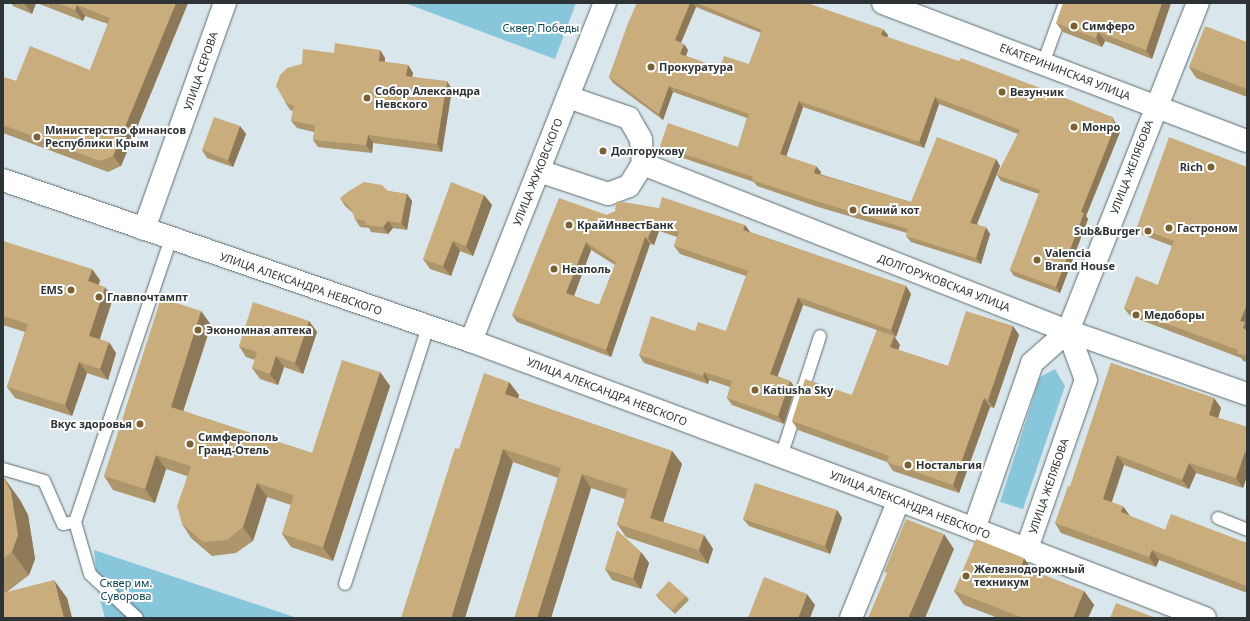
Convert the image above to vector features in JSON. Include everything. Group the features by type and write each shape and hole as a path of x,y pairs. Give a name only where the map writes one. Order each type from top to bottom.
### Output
{"main road":[{"name":"УЛИЦА СЕРОВА","path":"144,229 225,3"},
{"name":"УЛИЦА ЖУКОВСКОГО","path":"472,341 605,3"},
{"name":"ЕКАТЕРИНИНСКАЯ УЛИЦА","path":"883,3 1247,141"},
{"name":"УЛИЦА ЖЕЛЯБОВА","path":"974,529 1032,363 1068,332 1198,3"},
{"path":"539,171 608,194 629,186 643,164 641,139 629,118 568,97"},
{"name":"ДОЛГОРУКОВСКАЯ УЛИЦА","path":"643,164 1068,332 1247,394"},
{"name":"УЛИЦА АЛЕКСАНДРА НЕВСКОГО","path":"3,180 472,341 780,457 899,500 1026,551 1205,618"},
{"name":"УЛИЦА ЖЕЛЯБОВА","path":"1026,551 1086,380 1068,332"},
{"path":"851,618 899,500"}],"lane":[{"path":"1043,64 1065,3"},
{"path":"137,618 90,574 75,522 172,239"},
{"path":"345,584 428,327"},
{"path":"780,457 820,336"},
{"path":"3,469 44,481 63,524 75,522"},
{"path":"1218,518 1247,530"}],"green space":[{"name":"Сквер Победы","path":"405,3 576,3 555,59"},
{"path":"1055,369 1065,386 1023,509 1000,502 1040,377"},
{"name":"Сквер им. Суворова","path":"94,550 297,618 105,618 99,596"}],"building":[{"path":"57,3 176,3 113,156 100,161 3,125 3,77 16,81 30,46 90,70 110,18 77,5 75,10"},
{"path":"637,3 690,3 675,40 684,44 680,54 720,68 724,56 749,64 762,30 697,3 807,3 883,29 881,35 959,61 961,58 1112,117 1115,126 1081,212 1084,213 1056,287 1010,270 1040,190 997,175 1020,130 935,97 919,142 799,101 780,154 816,166 814,173 911,202 937,137 996,159 970,223 986,227 976,258 906,236 908,229 752,180 753,177 660,146 668,123 738,147 749,114 669,86 659,114 609,77 628,23"},
{"path":"1063,3 1162,3 1146,50 1098,32 1096,38 1056,23"},
{"path":"1205,26 1247,42 1247,89 1189,67"},
{"name":"Собор Александра Невского","path":"335,43 380,50 379,61 408,65 406,76 447,81 437,144 368,135 366,145 313,140 315,125 291,121 294,106 285,102 276,86 280,75 287,68 302,64 303,49 334,53"},
{"path":"214,117 240,126 228,160 202,150"},
{"path":"1169,137 1247,167 1247,305 1240,321 1245,322 1243,328 1247,330 1247,356 1237,353 1238,350 1124,308 1136,276 1158,285 1174,241 1137,227"},
{"path":"364,182 382,185 388,191 407,194 401,223 388,221 383,227 366,225 365,221 355,219 351,209 340,198"},
{"path":"451,182 484,195 466,246 453,241 443,266 423,259"},
{"path":"662,197 745,225 743,230 906,286 891,330 798,297 770,374 790,381 778,416 727,398 732,381 704,372 703,376 639,355 651,316 695,331 698,322 726,331 748,271 674,246 679,232 654,223 648,238 645,237 606,350 512,315 559,198 607,215 618,210 615,209 617,201 659,208","holes":["586,242 616,262 599,305 566,293"]},
{"path":"3,241 92,269 88,281 105,287 89,336 109,342 100,369 79,362 65,405 7,387 28,324 3,316"},
{"name":"Симферополь Гранд-Отель","path":"161,298 201,311 171,407 312,453 342,360 380,372 323,547 282,534 294,495 257,483 243,527 227,540 203,542 182,524 177,506 191,466 156,455 145,489 104,476"},
{"path":"253,302 309,321 295,363 276,356 270,374 252,368 257,352 239,346"},
{"path":"966,311 1013,326 988,400 984,398 953,485 887,462 889,456 792,421 805,379 852,395 877,330 894,336 890,347 948,366"},
{"path":"1111,363 1214,398 1209,415 1247,427 1247,453 1245,452 1236,478 1189,463 1182,480 1117,455 1103,499 1123,506 1121,512 1165,530 1171,514 1247,543 1247,586 1152,550 1149,557 1055,523 1068,486 1070,487"},
{"path":"484,373 509,382 505,394 672,451 650,518 704,535 699,550 617,524 628,489 582,474 537,618 519,618 515,616 561,468 503,449 451,618 401,618 455,448 459,449"},
{"path":"3,476 11,491 18,535 12,552 3,559"},
{"path":"755,483 837,510 825,546 743,519"},
{"path":"906,519 944,534 908,618 868,618 887,573 884,572"},
{"path":"617,530 641,552 633,578 605,569"},
{"path":"976,539 1024,558 1021,566 1084,591 1073,618 1023,618 954,591"},
{"path":"764,577 807,594 798,618 748,618"},
{"path":"54,580 64,618 3,618 3,593"},
{"path":"669,581 686,596 672,610 656,595"},
{"path":"1116,603 1156,618 1110,618"}],"place":[{"name":"Симферо","path":"1074,26"},
{"name":"Прокуратура","path":"651,67"},
{"name":"Везунчик","path":"1002,92"},
{"name":"Собор Александра Невского","path":"367,98"},
{"name":"Монро","path":"1074,127"},
{"name":"Министерство финансов Республики Крым","path":"37,137"},
{"name":"Долгорукову","path":"603,151"},
{"name":"Rich","path":"1211,167"},
{"name":"Синий кот","path":"853,210"},
{"name":"КрайИнвестБанк","path":"569,225"},
{"name":"Гастроном","path":"1169,228"},
{"name":"Sub&Burger","path":"1148,231"},
{"name":"Valencia Brand House","path":"1037,260"},
{"name":"Неаполь","path":"554,269"},
{"name":"EMS","path":"71,290"},
{"name":"Главпочтампт","path":"99,297"},
{"name":"Медоборы","path":"1136,315"},
{"name":"Экономная аптека","path":"198,330"},
{"name":"Katiusha Sky","path":"755,390"},
{"name":"Вкус здоровья","path":"140,424"},
{"name":"Симферополь Гранд-Отель","path":"190,444"},
{"name":"Ностальгия","path":"908,465"},
{"name":"Железнодорожный техникум","path":"966,576"}]}
